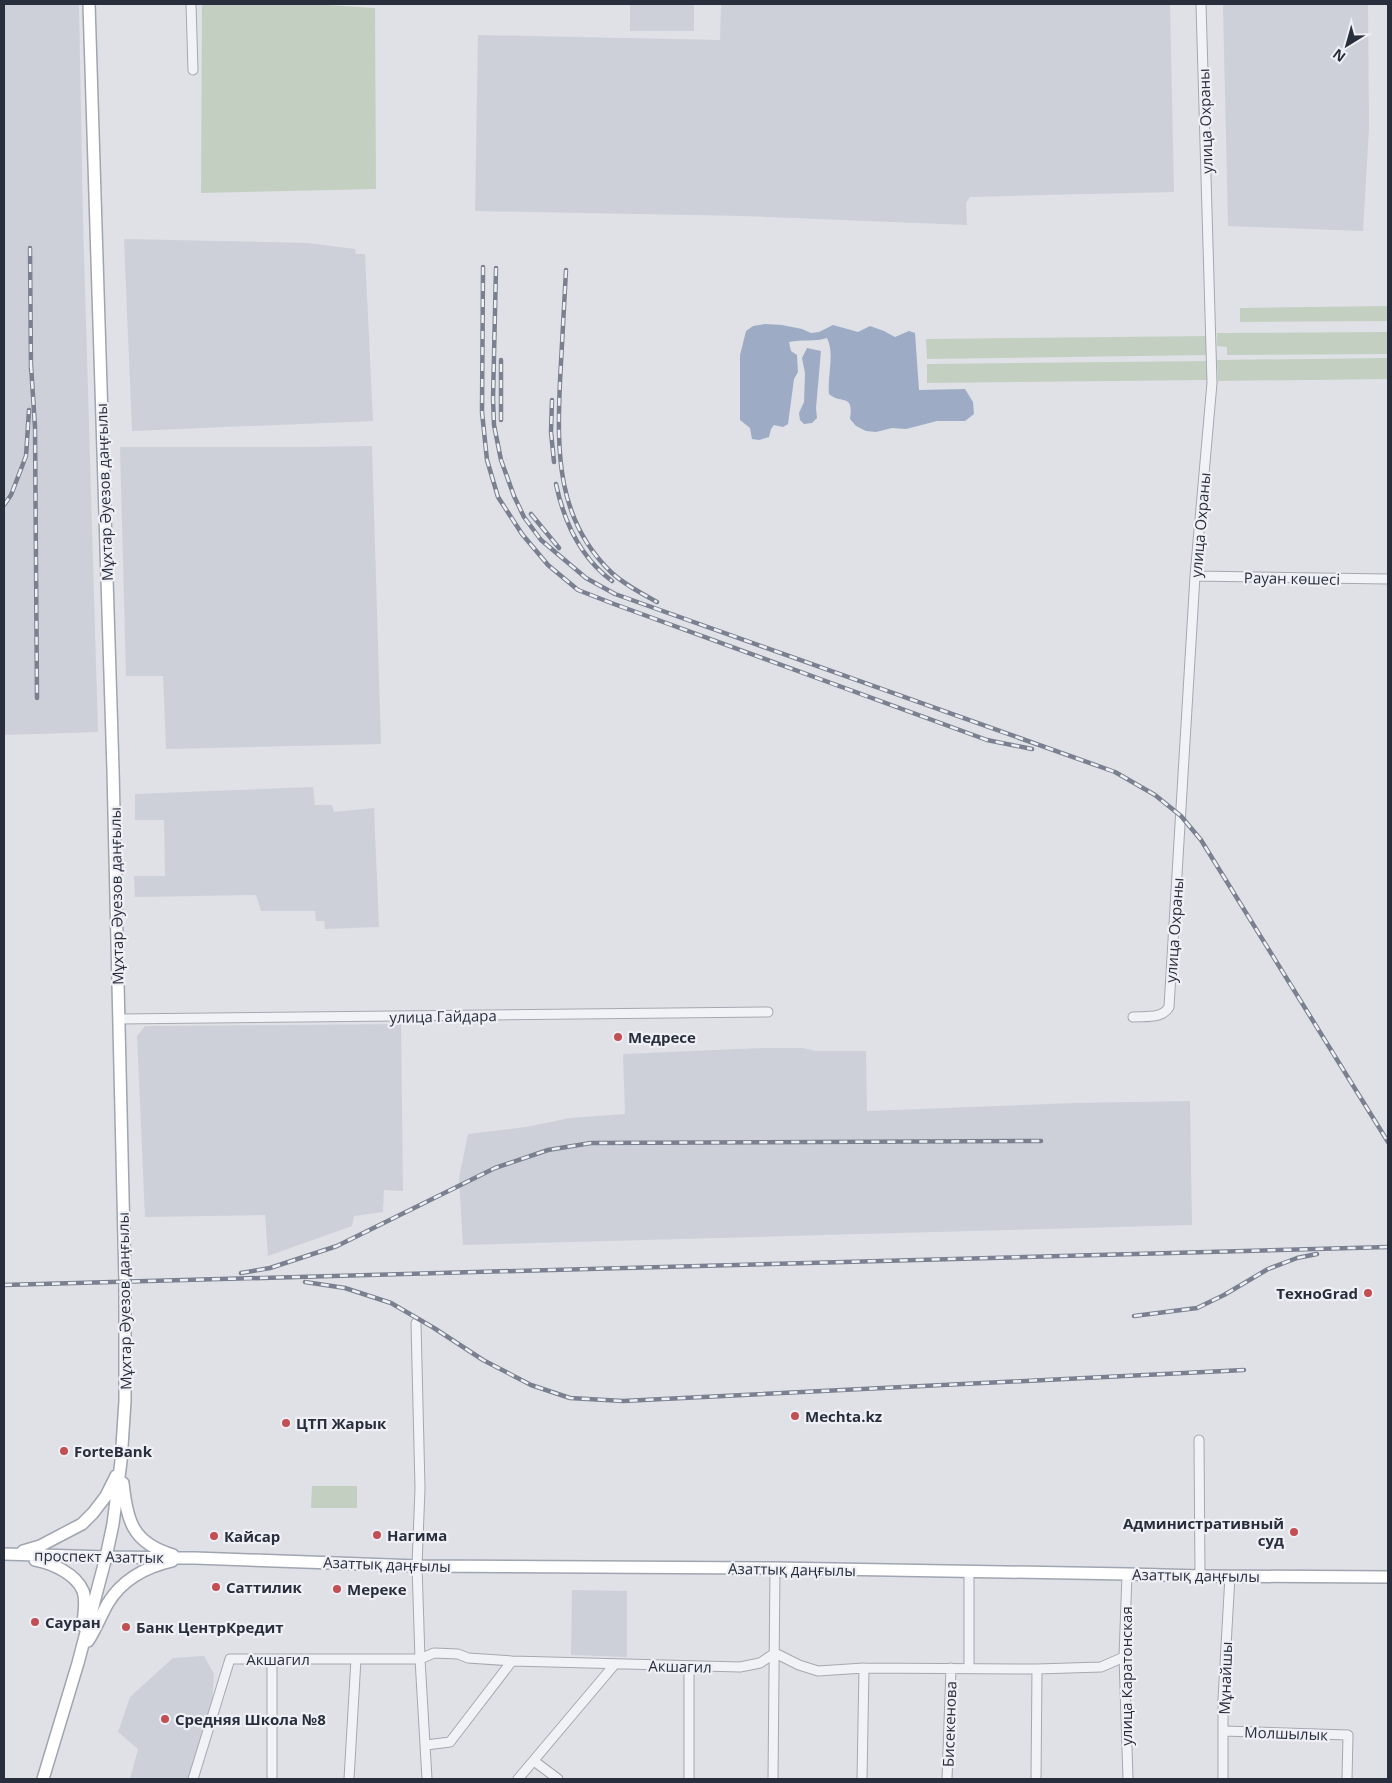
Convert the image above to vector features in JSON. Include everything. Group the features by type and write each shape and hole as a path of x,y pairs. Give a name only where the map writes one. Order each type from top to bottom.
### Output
{"main road":[{"name":"Мұхтар Әуезов даңғылы","path":"43,1779 81,1653 106,1557 113,1524 121,1461 125,1393 113,770 89,4"},
{"path":"6,1554 40,1546 82,1524 106,1496 115,1479 121,1461"},
{"path":"121,1461 127,1515 136,1532 145,1542 155,1548 172,1555 190,1558"},
{"path":"6,1554 48,1563 61,1569 82,1590 84,1603 81,1653"},
{"name":"проспект Азаттык","path":"6,1554 190,1558"},
{"path":"81,1653 117,1590 132,1578 148,1569 190,1558"},
{"name":"Азаттық даңғылы","path":"190,1558 417,1566 775,1568 1200,1576 1388,1577"}],"street":[{"path":"191,4 193,70"},
{"name":"улица Охраны","path":"1133,1017 1162,1015 1169,1007 1195,576 1212,383 1201,4"},
{"name":"Рауан көшесі","path":"1195,576 1388,579"},
{"name":"улица Гайдара","path":"119,1020 768,1012"},
{"path":"416,1323 420,1488 417,1566 420,1659 428,1779"},
{"path":"1199,1440 1200,1576"},
{"path":"773,1779 775,1568"},
{"path":"969,1571 969,1668"},
{"name":"улица Каратонская","path":"1127,1574 1124,1657 1128,1779"},
{"name":"Мұнайшы","path":"1223,1779 1223,1699 1230,1576"},
{"name":"Акшагил","path":"193,1779 230,1659 420,1659 434,1653 458,1654 468,1658 512,1661 740,1667 760,1663 775,1653"},
{"path":"775,1653 798,1665 818,1671 864,1668 1037,1669 1101,1666 1124,1657"},
{"path":"272,1659 272,1779"},
{"path":"349,1779 356,1660"},
{"path":"426,1745 450,1742 512,1661"},
{"path":"518,1779 615,1664"},
{"path":"689,1666 689,1779"},
{"path":"862,1779 864,1668"},
{"name":"Бисекенова","path":"947,1779 951,1668"},
{"path":"1036,1779 1037,1669"},
{"name":"Молшылык","path":"1223,1732 1348,1735 1347,1779"},
{"path":"534,1761 558,1779"}],"shaded area":[{"path":"4,4 79,4 83,220 98,732 4,735"},
{"path":"630,4 694,4 694,31 630,31"},
{"path":"721,4 1170,4 1174,192 970,197 966,203 967,225 743,216 475,211 478,35 720,40"},
{"path":"1223,4 1368,4 1369,128 1363,231 1228,226"},
{"path":"124,239 308,243 355,249 356,254 365,254 373,421 132,431"},
{"path":"372,446 381,744 166,749 163,676 126,676 120,447"},
{"path":"313,787 315,805 332,805 334,812 374,808 379,927 325,929 324,921 316,921 315,911 261,911 256,895 135,897 134,876 165,876 164,820 135,820 135,794"},
{"path":"401,1024 403,1191 384,1190 383,1212 354,1216 352,1226 268,1256 265,1215 145,1217 137,1036 145,1026"},
{"path":"762,1048 866,1051 867,1111 1074,1103 1190,1101 1192,1225 463,1245 459,1178 468,1134 526,1127 570,1118 625,1114 623,1054"},
{"path":"572,1590 627,1591 627,1657 571,1655"},
{"name":"Средняя Школа №8","path":"204,1656 214,1674 212,1706 189,1779 130,1779 138,1749 118,1732 130,1697 173,1658"}],"green space":[{"path":"202,4 311,4 375,8 376,189 201,193"},
{"path":"1388,306 1388,321 1240,322 1240,308"},
{"path":"1388,332 1388,354 1227,355 1227,347 1217,346 1217,333"},
{"path":"1208,336 1208,355 927,359 926,339"},
{"path":"1388,358 1388,379 1218,381 1217,360"},
{"path":"1208,361 1209,380 927,383 927,364"},
{"path":"312,1486 357,1486 357,1508 311,1508"}],"water":[{"path":"765,324 782,325 811,333 819,332 833,325 858,332 870,326 895,337 909,331 915,333 919,390 965,389 973,402 974,414 965,421 937,421 906,429 892,428 876,432 866,431 856,426 850,419 850,405 846,400 829,394 831,358 827,338 794,341 789,342 791,351 797,355 798,372 794,379 788,424 783,427 774,425 769,437 759,440 752,439 750,428 740,420 740,355 746,331 753,326"},
{"path":"807,348 821,351 816,408 817,418 812,423 804,424 800,420 799,413 804,402 805,373 802,358"}],"railway":[{"path":"30,248 31,370"},
{"path":"483,267 482,412 487,460 498,497 522,534 548,565 578,590 614,604 987,740 1032,749"},
{"path":"496,268 494,425 501,460 514,496 524,517 541,540 586,578 615,594 1115,772 1155,795 1181,816 1201,840 1388,1142"},
{"path":"566,270 559,433 560,459 570,507 580,530 594,552 612,573 657,602"},
{"path":"501,360 501,420"},
{"path":"31,365 35,427 37,698"},
{"path":"552,400 551,432 554,462"},
{"path":"4,505 11,495 26,456 29,410"},
{"path":"556,484 559,498 575,538 591,561 612,581"},
{"path":"531,514 559,548"},
{"path":"241,1273 270,1268 337,1246 495,1168 548,1150 591,1143 1041,1141"},
{"path":"4,1285 1388,1247"},
{"path":"1134,1316 1197,1308 1224,1295 1268,1269 1297,1258 1317,1254"},
{"path":"305,1282 345,1288 391,1303 483,1360 531,1385 570,1398 623,1401 1244,1370"}],"place":[{"name":"Медресе","path":"618,1037"},
{"name":"ТехноGrad","path":"1368,1293"},
{"name":"Mechta.kz","path":"795,1416"},
{"name":"ЦТП Жарык","path":"286,1423"},
{"name":"ForteBank","path":"64,1451"},
{"name":"Административный суд","path":"1294,1532"},
{"name":"Нагима","path":"377,1535"},
{"name":"Кайсар","path":"214,1536"},
{"name":"Саттилик","path":"216,1587"},
{"name":"Мереке","path":"337,1589"},
{"name":"Сауран","path":"35,1622"},
{"name":"Банк ЦентрКредит","path":"126,1627"},
{"name":"Средняя Школа №8","path":"165,1719"}]}
